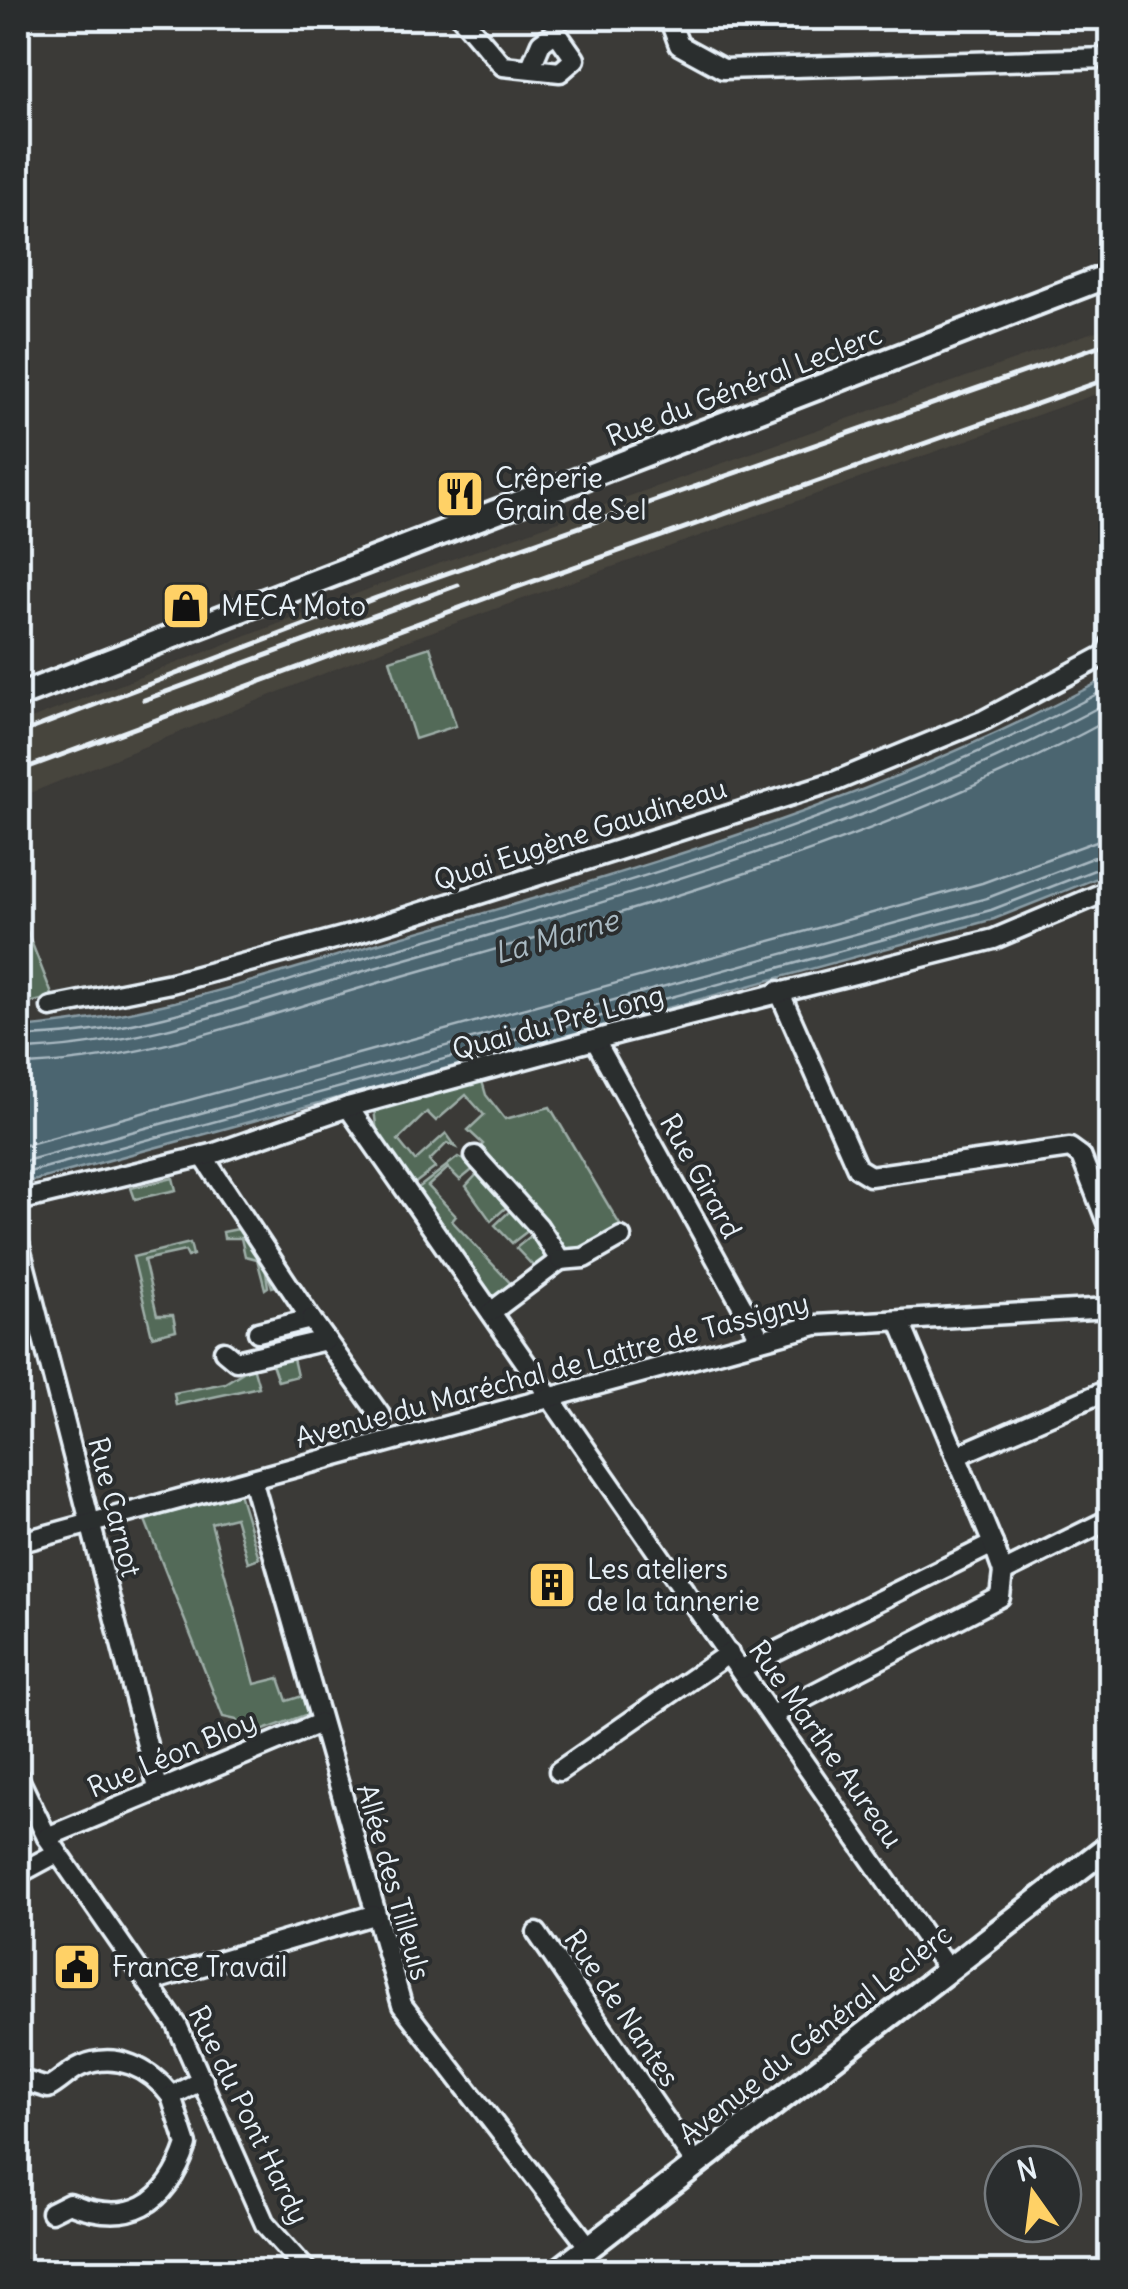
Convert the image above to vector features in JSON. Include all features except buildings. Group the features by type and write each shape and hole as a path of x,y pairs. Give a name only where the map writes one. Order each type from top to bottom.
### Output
{"main road":[{"name":"Rue du Général Leclerc","path":"18,696 1107,277"},
{"name":"Avenue du Général Leclerc","path":"576,2262 695,2163 1110,1845"}],"street":[{"path":"462,18 494,60 530,68"},
{"path":"669,18 679,45 723,70 1110,57"},
{"name":"Quai Eugène Gaudineau","path":"51,1008 171,983 353,934 836,781 984,720 1108,650"},
{"name":"Quai du Pré Long","path":"18,1202 203,1156 348,1107 594,1040 994,938 1110,890"},
{"path":"779,991 857,1168 870,1176 1070,1148 1082,1156 1110,1230"},
{"name":"Rue Girard","path":"594,1040 760,1338"},
{"name":"Rue Marthe Aureau","path":"348,1107 948,1970"},
{"path":"203,1156 382,1418"},
{"path":"476,1156 538,1226 560,1260"},
{"path":"491,1312 560,1260 584,1258 622,1237"},
{"name":"Rue Carnot","path":"18,1240 158,1788"},
{"name":"Avenue du Maréchal de Lattre de Tassigny","path":"18,1543 816,1325 1110,1308"},
{"path":"258,1332 312,1319"},
{"path":"772,1715 1000,1597 1003,1572 993,1544 900,1322"},
{"path":"224,1351 236,1362 326,1340"},
{"path":"956,1456 1110,1389"},
{"name":"Allée des Tilleuls","path":"252,1479 393,1985 414,2024 576,2262"},
{"path":"1003,1572 1110,1518"},
{"path":"740,1669 993,1544"},
{"path":"559,1771 729,1653"},
{"name":"Rue Léon Bloy","path":"18,1874 52,1845 158,1788 320,1723"},
{"name":"Rue du Pont Hardy","path":"18,1777 52,1845 177,2026 265,2224 308,2272"},
{"path":"148,1982 374,1915"},
{"name":"Rue de Nantes","path":"537,1933 695,2163"},
{"path":"18,2079 48,2088 83,2064 118,2061 143,2068 171,2096 187,2144 165,2191 136,2210 115,2215 69,2203 51,2212"},
{"path":"171,2096 203,2080"}],"shaded area":[{"path":"1110,326 1110,389 389,647 18,798 18,724 387,582"}],"green space":[{"path":"430,647 456,726 415,739 390,660"},
{"path":"18,908 53,997 18,1006"},
{"path":"482,1081 486,1095 505,1119 550,1107 623,1230 574,1256 565,1250 475,1152 483,1144 468,1130 484,1115 466,1095 436,1121 427,1112 398,1140 415,1161 446,1133 456,1147 447,1143 429,1161 435,1168 414,1184 377,1133 374,1109"},
{"path":"458,1157 476,1167 460,1180 448,1168 428,1186 456,1216 452,1221 514,1287 493,1298 417,1189"},
{"path":"480,1171 511,1203 491,1221 466,1186"},
{"path":"173,1178 176,1190 135,1199 131,1188"},
{"path":"513,1208 533,1227 512,1243 495,1225"},
{"path":"243,1228 283,1284 272,1287 265,1265 265,1289 257,1259 245,1256 241,1238 224,1238 223,1232"},
{"path":"537,1231 548,1253 546,1261 523,1278 534,1267 516,1248"},
{"path":"190,1243 193,1255 188,1257 185,1251 144,1260 157,1315 173,1315 176,1330 152,1336 133,1257"},
{"path":"292,1354 297,1376 278,1381 271,1361"},
{"path":"253,1366 259,1387 176,1405 174,1393 225,1383"},
{"path":"239,1493 259,1558 248,1562 235,1517 211,1523 255,1684 279,1678 287,1701 302,1696 308,1714 242,1738 237,1720 223,1717 145,1520"}],"water":[{"name":"La Marne","path":"1110,676 1110,873 994,919 18,1185 18,1028 113,1015 207,994 669,857 849,795 937,759"}],"railway":[{"path":"18,734 376,598 1110,342"},
{"path":"18,771 489,597 1110,378"},
{"path":"144,700 458,585"}],"place":[{"name":"Crêperie Grain de Sel","path":"460,494"},
{"name":"MECA Moto","path":"186,606"},
{"name":"Les ateliers de la tannerie","path":"552,1585"},
{"name":"France Travail","path":"77,1967"}]}
